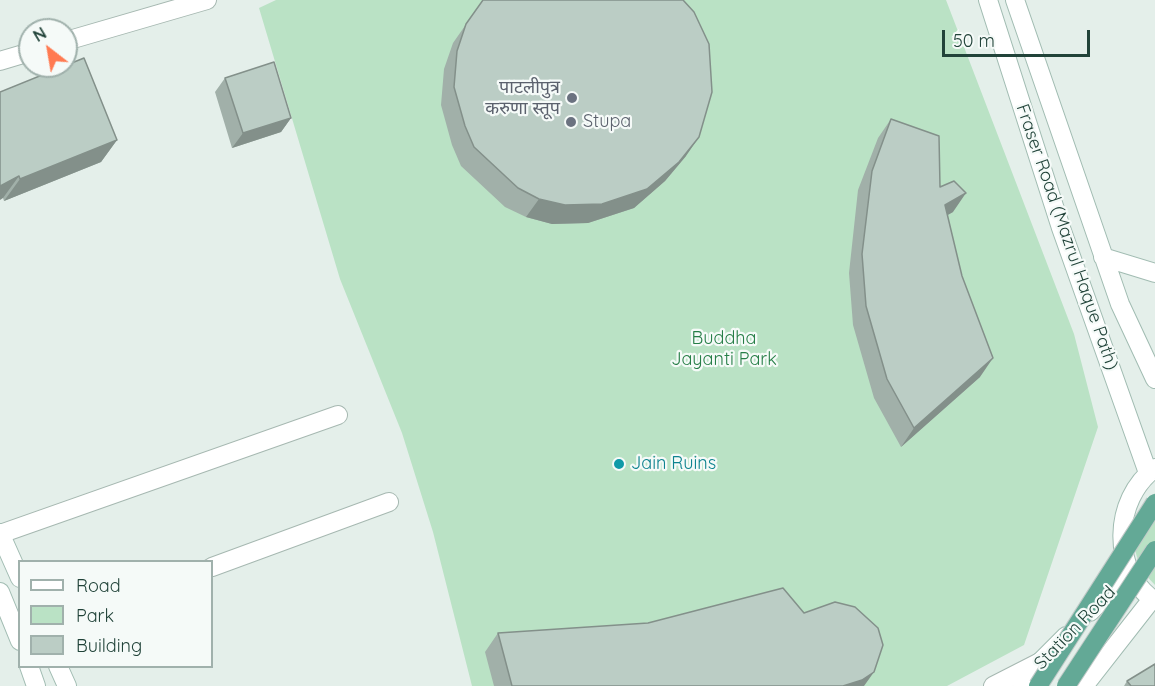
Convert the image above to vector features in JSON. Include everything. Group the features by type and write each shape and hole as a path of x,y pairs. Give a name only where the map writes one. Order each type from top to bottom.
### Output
{"main road":[{"path":"78,38 207,0"},
{"name":"Fraser Road (Mazrul Haque Path)","path":"988,0 1061,228 1151,470"},
{"name":"Fraser Road (Mazrul Haque Path)","path":"1015,0 1120,304 1155,379"},
{"path":"0,61 18,56"},
{"path":"1103,257 1155,273"},
{"path":"18,574 0,534 338,415"},
{"path":"1084,686 1154,600 1147,596 1130,572 1124,554 1122,525 1130,497 1151,470"},
{"path":"213,567 389,502"},
{"path":"1038,686 1155,503"},
{"path":"1066,686 1155,549"},
{"name":"Station Road","path":"1022,686 1040,662 1130,572"},
{"path":"0,592 11,631"},
{"path":"993,686 1040,662"},
{"path":"30,668 36,686"},
{"path":"59,668 67,686"}],"green space":[{"name":"Buddha Jayanti Park","path":"276,0 946,0 1074,334 1098,427 1024,645 947,686 472,686 433,532 402,433 340,279 259,8"},
{"path":"1155,493 1155,585 1139,563 1134,539 1140,515"}],"building":[{"name":"Stupa","path":"483,0 683,0 694,12 709,44 712,92 699,137 679,162 647,189 602,204 565,205 539,199 518,188 474,147 465,126 454,87 457,51 466,24"},
{"path":"84,58 117,140 20,179 19,176 0,186 0,92 35,78 78,78 78,60"},
{"path":"274,62 291,118 243,133 225,78"},
{"path":"891,119 939,136 940,187 954,181 966,193 945,205 962,276 993,358 914,428 887,379 866,306 862,254 872,171"},
{"path":"783,588 804,613 835,602 855,607 878,628 883,645 874,672 862,680 843,686 512,686 498,633 648,623"},
{"path":"1155,664 1155,686 1131,686 1127,681"}],"place":[{"name":"पाटलीपुत्र करुणा स्तूप","path":"572,98"},
{"name":"Stupa","path":"571,122"},
{"name":"Jain Ruins","path":"619,464"}]}
